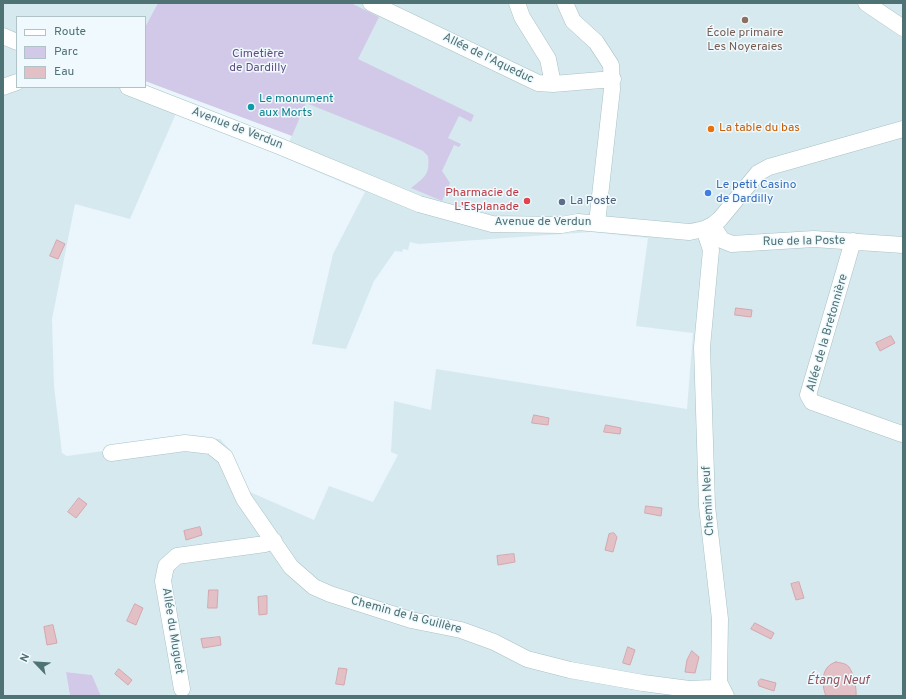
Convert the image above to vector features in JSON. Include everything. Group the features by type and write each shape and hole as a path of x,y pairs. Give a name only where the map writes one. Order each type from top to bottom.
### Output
{"street":[{"name":"Allée de l'Aqueduc","path":"371,3 538,83 553,84 613,79"},
{"path":"517,3 522,17 548,59 553,84"},
{"path":"565,3 573,21 596,42 612,65 613,79 597,223"},
{"path":"866,3 903,28"},
{"path":"3,36 16,42"},
{"path":"3,87 16,82"},
{"name":"Avenue de Verdun","path":"131,88 279,146 419,204 492,224 561,226 578,222 689,232 708,228"},
{"path":"722,240 708,228 758,173 769,167 903,130"},
{"name":"Chemin Neuf","path":"708,228 711,250 702,348 707,506 720,619 718,671 724,693"},
{"name":"Chemin Neuf","path":"705,304 722,240"},
{"name":"Rue de la Poste","path":"722,240 732,244 814,240 903,245"},
{"name":"Allée de la Bretonnière","path":"853,241 808,395 812,402 902,434"},
{"name":"Chemin de la Guillère","path":"111,453 185,443 211,446 225,457 244,500 291,567 314,587 363,605 411,620 461,630 494,642 527,659 570,670 651,684 689,689 712,688 724,693"},
{"name":"Allée du Muguet","path":"182,689 164,581 166,566 177,556 265,544 274,541"}],"shaded area":[{"path":"3,3 158,3 146,25 146,16 16,16 16,88 142,88 181,102 130,219 75,204 52,319 54,386 62,453 67,456 190,439 220,439 230,450 243,489 314,520 329,486 373,502 398,455 391,452 394,401 431,410 436,369 687,409 693,333 636,326 648,238 591,232 419,244 410,242 408,250 403,249 402,252 395,251 374,281 346,349 312,344 333,254 365,192 283,157 346,3 903,3 903,696 101,696 92,675 66,672 70,696 3,696"}],"green space":[{"name":"Cimetière de Dardilly","path":"158,3 351,3 379,17 358,59 474,115 471,122 459,116 448,138 461,144 459,147 454,145 442,171 450,183 442,201 411,188 426,175 428,156 423,151 396,139 306,103 292,136 146,81 146,25"},
{"path":"66,672 92,675 101,696 70,696"}],"water":[{"path":"57,240 65,244 58,259 50,256"},
{"path":"736,308 752,310 751,317 735,315"},
{"path":"891,336 895,343 880,351 876,343"},
{"path":"534,415 549,418 548,425 532,423"},
{"path":"606,425 621,428 620,434 604,432"},
{"path":"79,498 87,504 76,518 68,512"},
{"path":"646,506 662,508 661,516 645,513"},
{"path":"200,527 202,535 186,540 184,531"},
{"path":"614,533 617,537 613,552 605,550 609,534"},
{"path":"514,554 515,562 498,565 497,556"},
{"path":"799,582 804,598 796,600 791,584"},
{"path":"209,590 218,590 217,608 208,608"},
{"path":"267,596 267,614 259,615 258,597"},
{"path":"135,604 143,608 136,625 127,621"},
{"path":"755,623 774,633 771,639 751,629"},
{"path":"53,625 57,643 47,645 44,627"},
{"path":"220,637 221,645 203,648 201,639"},
{"path":"628,647 635,650 630,665 623,663"},
{"path":"692,651 699,657 695,673 685,672 687,660"},
{"name":"Étang Neuf","path":"836,662 843,663 849,667 855,685 856,696 826,696 823,686 825,671 827,667"},
{"path":"339,668 347,669 344,685 336,684"},
{"path":"119,669 132,680 128,685 115,674"},
{"path":"761,679 776,683 774,691 759,686 758,682"}],"place":[{"name":"École primaire Les Noyeraies","path":"745,20"},
{"name":"Le monument aux Morts","path":"251,107"},
{"name":"La table du bas","path":"711,129"},
{"name":"Le petit Casino de Dardilly","path":"708,193"},
{"name":"Pharmacie de L'Esplanade","path":"527,201"},
{"name":"La Poste","path":"562,202"}]}
